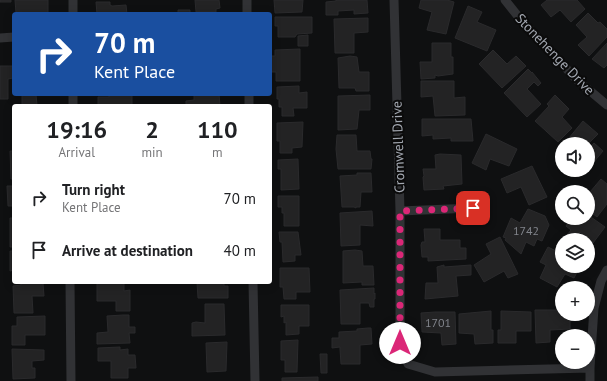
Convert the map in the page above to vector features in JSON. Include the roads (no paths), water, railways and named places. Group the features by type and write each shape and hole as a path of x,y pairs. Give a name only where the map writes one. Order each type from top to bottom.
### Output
{"street":[{"path":"73,0 73,12"},
{"path":"247,0 247,12"},
{"name":"Cromwell Drive","path":"394,0 400,211 400,343 408,364 435,372 555,369"},
{"name":"Stonehenge Drive","path":"505,0 521,20 577,80 607,106"},
{"path":"0,38 12,37"},
{"path":"400,211 473,208"},
{"path":"593,329 594,308 601,281 607,270"},
{"path":"70,284 72,381"},
{"path":"253,284 256,381"},
{"path":"590,369 590,381"}]}
